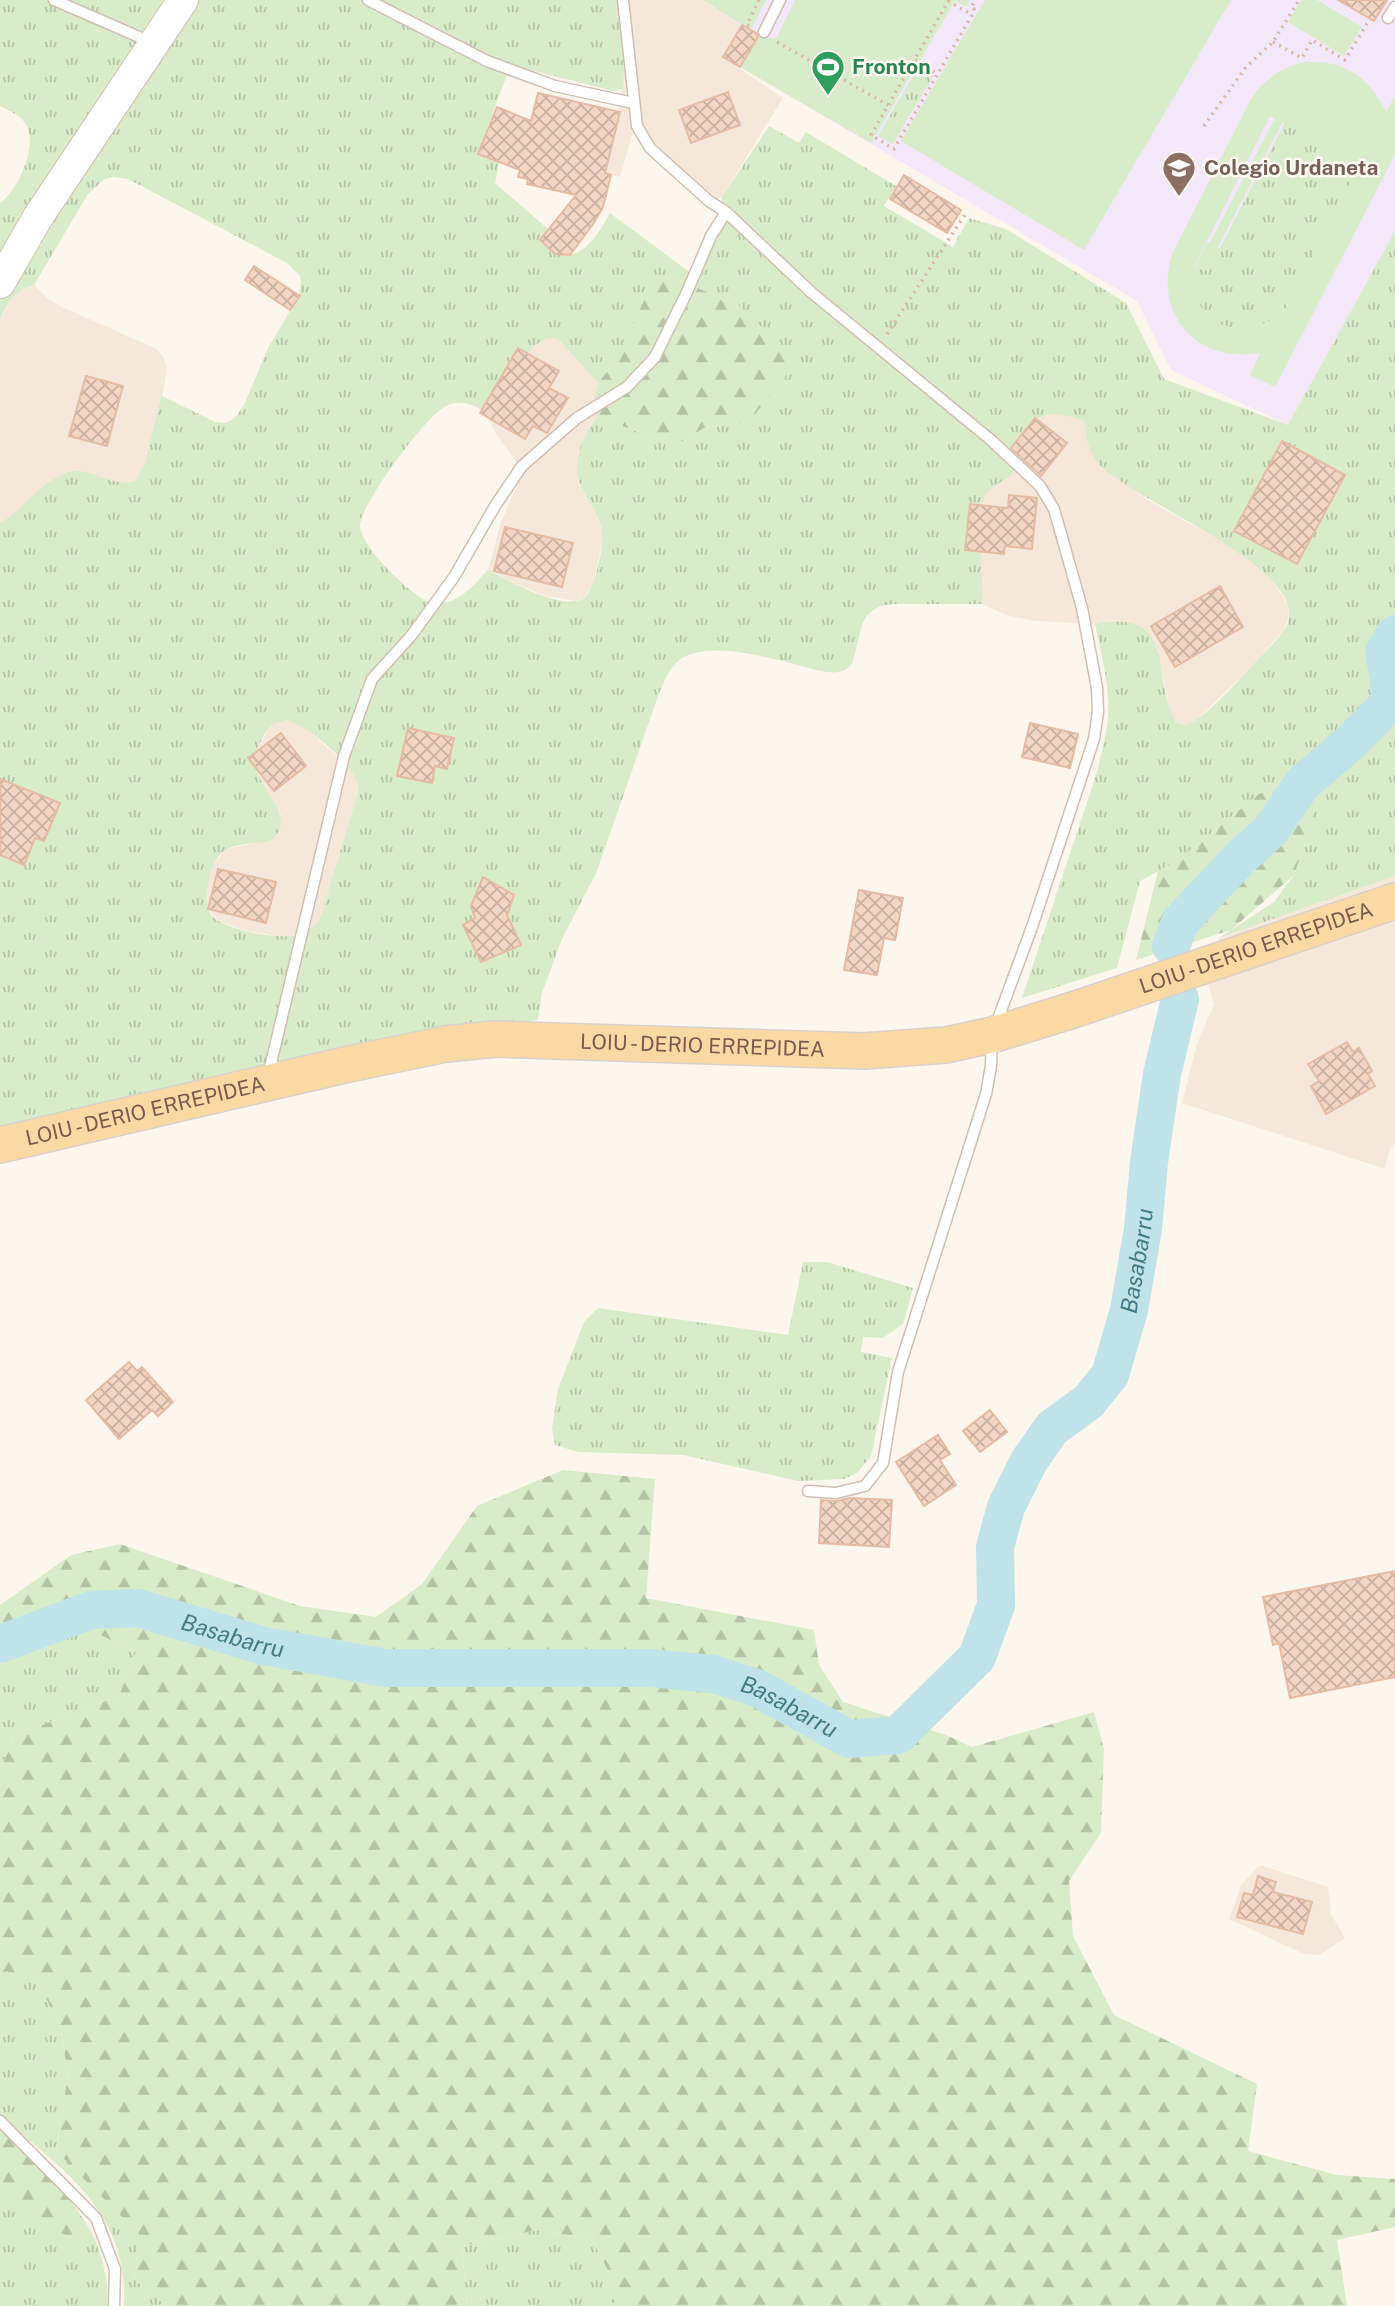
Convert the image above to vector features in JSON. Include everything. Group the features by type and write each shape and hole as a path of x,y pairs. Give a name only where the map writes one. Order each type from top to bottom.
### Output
{"main road":[{"name":"LOIU - DERIO ERREPIDEA","path":"0,1145 266,1082 446,1044 496,1039 864,1051 946,1045 992,1035 1073,1010 1395,901"}],"street":[{"path":"0,283 38,217 183,0"}],"lane":[{"path":"54,0 155,44"},
{"path":"368,0 487,61 555,86 633,103"},
{"path":"623,0 637,126 650,148 709,201 726,212 812,293 992,440 1040,486 1054,509 1082,608 1097,688 1098,712 1094,739 1032,927 992,1035 991,1066 986,1094 898,1372 883,1462 865,1486 836,1493 808,1491"},
{"path":"765,34 780,0"},
{"path":"1388,18 1395,7"},
{"path":"266,1082 344,756 372,679 411,636 454,577 495,506 522,466 577,418 626,387 655,357 711,236 726,212"},
{"path":"0,2121 96,2218 115,2269 114,2306"}],"path":[{"path":"760,0 747,24 888,105"},
{"path":"972,15 948,0 871,135 894,149 972,15 974,9 971,7 975,0"},
{"path":"1204,126 1246,67 1273,42 1299,0"},
{"path":"1273,42 1304,60 1312,40 1345,60 1368,22"},
{"path":"914,60 937,74"},
{"path":"878,347 966,213"}],"shaded area":[{"path":"617,0 701,0 742,25 723,57 783,98 722,197 709,202 633,132 620,177 554,161 616,126 624,71"},
{"name":"Colegio Urdaneta","path":"702,0 1395,0 1395,231 1288,425 1171,370 1137,301 723,57 742,25"},
{"path":"34,285 62,307 157,349 163,356 166,374 145,463 136,480 121,483 82,472 0,523 0,321 12,298"},
{"path":"547,337 560,341 598,383 595,397 597,417 578,454 577,466 579,485 598,516 602,543 593,583 584,598 576,601 546,596 488,570 501,522 520,475 517,463 496,434 484,411 522,357"},
{"path":"1059,413 1084,421 1091,451 1104,469 1148,500 1257,565 1270,576 1288,605 1289,615 1284,630 1245,673 1190,724 1176,722 1170,711 1159,657 1112,621 1095,624 1035,621 1006,615 983,604 980,516 984,495 1009,476 1019,460 1026,432 1035,421 1043,416"},
{"path":"287,720 298,723 310,732 350,768 356,776 359,789 321,915 310,930 282,937 247,931 221,922 207,905 206,892 213,865 226,849 271,840 281,815 260,778 256,766 256,752 269,727 276,722"},
{"path":"1395,876 1395,1142 1389,1152 1385,1169 1182,1103 1197,1043 1214,1005 1206,978 1219,938"},
{"path":"1260,1865 1328,1887 1331,1914 1345,1938 1319,1955 1304,1954 1229,1919 1241,1885"}],"green space":[{"path":"0,0 617,0 624,71 623,89 613,91 519,67 507,75 478,153 499,162 495,183 548,229 540,240 553,252 567,255 583,249 596,236 610,213 699,279 718,235 722,197 769,126 799,143 806,132 896,186 884,206 953,247 969,218 1006,229 1126,303 1164,379 1288,425 1395,231 1395,876 1219,938 1274,902 1294,875 1305,844 1259,794 1177,861 1140,881 1117,968 1022,998 1098,769 1105,736 1108,693 1095,624 1121,622 1139,626 1150,636 1157,649 1168,704 1176,722 1185,725 1202,716 1222,698 1287,625 1287,603 1272,581 1246,558 1115,478 1094,457 1084,422 1065,415 1049,415 1041,417 1029,427 1017,466 1012,474 990,490 982,504 980,516 983,604 880,606 868,614 863,622 852,664 839,672 825,672 755,655 720,651 703,651 689,655 673,666 657,699 597,871 562,939 542,993 538,1020 344,1050 0,1128 0,523 40,489 66,473 83,472 118,482 136,480 145,463 166,374 162,396 215,422 225,423 235,418 244,405 268,348 299,296 301,282 300,276 287,263 128,179 114,177 105,179 88,194 34,285 12,298 0,321 0,203 19,179 30,145 25,122 0,106","holes":["661,277 675,278 739,306 749,422 704,428 684,441 664,441 597,417 582,443 577,464 579,480 600,523 602,536 596,574 584,598 575,601 550,598 488,570 467,591 448,602 429,602 408,588 367,544 360,525 371,498 412,441 426,424 448,405 466,404 484,411 518,363 540,342 550,338 560,341 598,383 614,363","287,720 307,730 330,748 350,769 359,789 321,915 314,926 303,934 294,936 270,935 231,927 213,917 207,904 208,884 218,857 234,846 271,840 279,831 279,813 259,775 256,759 266,731"]},
{"path":"702,0 766,0 751,30"},
{"path":"795,0 970,0 966,7 955,1 871,143 740,67 759,35 774,39 777,37"},
{"path":"985,0 1231,0 1084,250 901,141"},
{"path":"1301,0 1317,0 1362,27 1344,56 1288,22"},
{"path":"1297,64 1332,64 1354,73 1372,89 1386,112 1395,96 1395,155 1275,387 1250,375 1260,353 1217,351 1200,343 1186,330 1175,315 1169,297 1168,276 1172,254 1251,99 1268,80","holes":["1270,116 1277,121 1274,120 1196,265 1208,271 1282,123 1361,161 1287,307 1271,320 1254,327 1222,325 1208,316 1199,303 1194,286 1195,265"]},
{"path":"918,67 933,76 893,144 878,136"},
{"path":"1285,122 1362,161 1287,307 1271,320 1254,327 1222,325 1208,316 1199,303 1194,286 1195,265 1208,271"},
{"path":"661,277 675,278 739,306 798,360 749,422 704,428 684,441 664,441 597,417 595,396 598,383 614,363 653,282"},
{"path":"1276,789 1305,791 1311,796 1315,806 1294,875 1231,930 1136,960 1158,871 1177,861 1259,794"},
{"path":"803,1262 827,1262 913,1288 903,1324 883,1338 863,1337 861,1352 892,1358 871,1456 857,1473 844,1479 798,1481 683,1455 578,1452 555,1445 552,1429 558,1389 584,1322 598,1308 788,1335"},
{"path":"563,1470 655,1479 646,1598 814,1630 819,1665 843,1702 946,1735 972,1747 1094,1712 1104,1749 1101,1833 1069,1881 1073,1936 1114,2015 1257,2084 1248,2151 1337,2175 1395,2179 1395,2227 1337,2240 1347,2306 613,2306 617,2289 592,2239 537,2230 462,2246 467,2306 167,2306 134,2279 139,2234 56,2151 68,2075 60,2024 38,1984 6,1971 0,1973 0,1772 13,1736 119,1696 136,1652 90,1630 0,1664 0,1605 71,1555 120,1544 300,1606 376,1617 422,1584 477,1506"},
{"path":"90,1630 136,1652 119,1696 13,1736 0,1772 0,1664"},
{"path":"6,1971 38,1984 60,2024 68,2075 56,2151 140,2234 134,2279 167,2306 124,2306 123,2273 116,2244 104,2219 88,2196 68,2175 0,2115 0,1973"},
{"path":"0,2126 50,2176 92,2233 68,2237 29,2214 10,2199 0,2182"},
{"path":"0,2182 21,2207 68,2237 92,2233 104,2269 107,2306 0,2306"},
{"path":"537,2230 592,2239 617,2289 613,2306 467,2306 462,2246"}],"building":[{"path":"1338,0 1387,0 1374,21"},
{"path":"742,25 758,37 740,67 723,57"},
{"path":"728,92 740,125 691,143 679,110"},
{"path":"538,93 620,112 605,173 611,175 603,207 570,255 555,254 540,240 576,195 527,184 528,179 518,177 520,170 478,154 497,107 531,121"},
{"path":"904,175 961,210 947,233 890,199"},
{"path":"254,266 300,296 290,310 245,280"},
{"path":"518,348 559,371 549,388 568,398 547,433 533,426 525,439 480,413"},
{"path":"86,376 123,386 107,446 69,436"},
{"path":"1035,418 1067,443 1041,476 1011,448"},
{"path":"1282,441 1345,475 1297,564 1234,531"},
{"path":"1009,495 1037,498 1032,549 1005,546 1004,554 965,550 970,504 1008,508"},
{"path":"505,527 573,543 562,587 494,571"},
{"path":"1220,586 1243,627 1175,667 1151,626"},
{"path":"1030,723 1078,734 1070,768 1022,757"},
{"path":"408,728 454,738 447,769 435,766 432,783 397,776"},
{"path":"281,733 306,766 274,791 248,758"},
{"path":"0,779 60,803 44,841 35,838 24,865 0,855"},
{"path":"218,869 276,882 266,923 208,909"},
{"path":"483,877 514,895 507,915 521,945 481,962 463,925 475,918 471,906"},
{"path":"859,890 903,898 895,940 884,938 877,975 844,970"},
{"path":"1347,1042 1353,1052 1359,1048 1372,1071 1368,1074 1375,1086 1326,1114 1311,1086 1319,1081 1308,1064"},
{"path":"129,1362 137,1371 142,1367 173,1402 158,1416 152,1410 119,1439 86,1400"},
{"path":"990,1410 1007,1432 980,1452 963,1431"},
{"path":"938,1435 950,1454 940,1460 956,1485 924,1506 896,1462"},
{"path":"821,1500 892,1500 889,1547 819,1543"},
{"path":"1395,1571 1395,1677 1290,1698 1279,1643 1273,1645 1263,1597"},
{"path":"1258,1876 1276,1882 1273,1892 1312,1902 1303,1934 1237,1917 1244,1893 1253,1895"}],"waterway":[{"name":"Basabarru","path":"1171,946 1180,922 1240,858 1271,830 1302,784 1352,741 1390,703 1384,652 1395,634"},
{"name":"Basabarru","path":"0,1644 91,1610 138,1608 264,1646 386,1668 650,1668 713,1674 757,1688 849,1739 898,1735 977,1657 996,1605 995,1547 1006,1507 1029,1461 1052,1428 1088,1402 1110,1375 1129,1310 1143,1229 1149,1162 1162,1074 1180,999"}],"place":[{"name":"Fronton","path":"828,97"},
{"name":"Colegio Urdaneta","path":"1179,198"}]}
